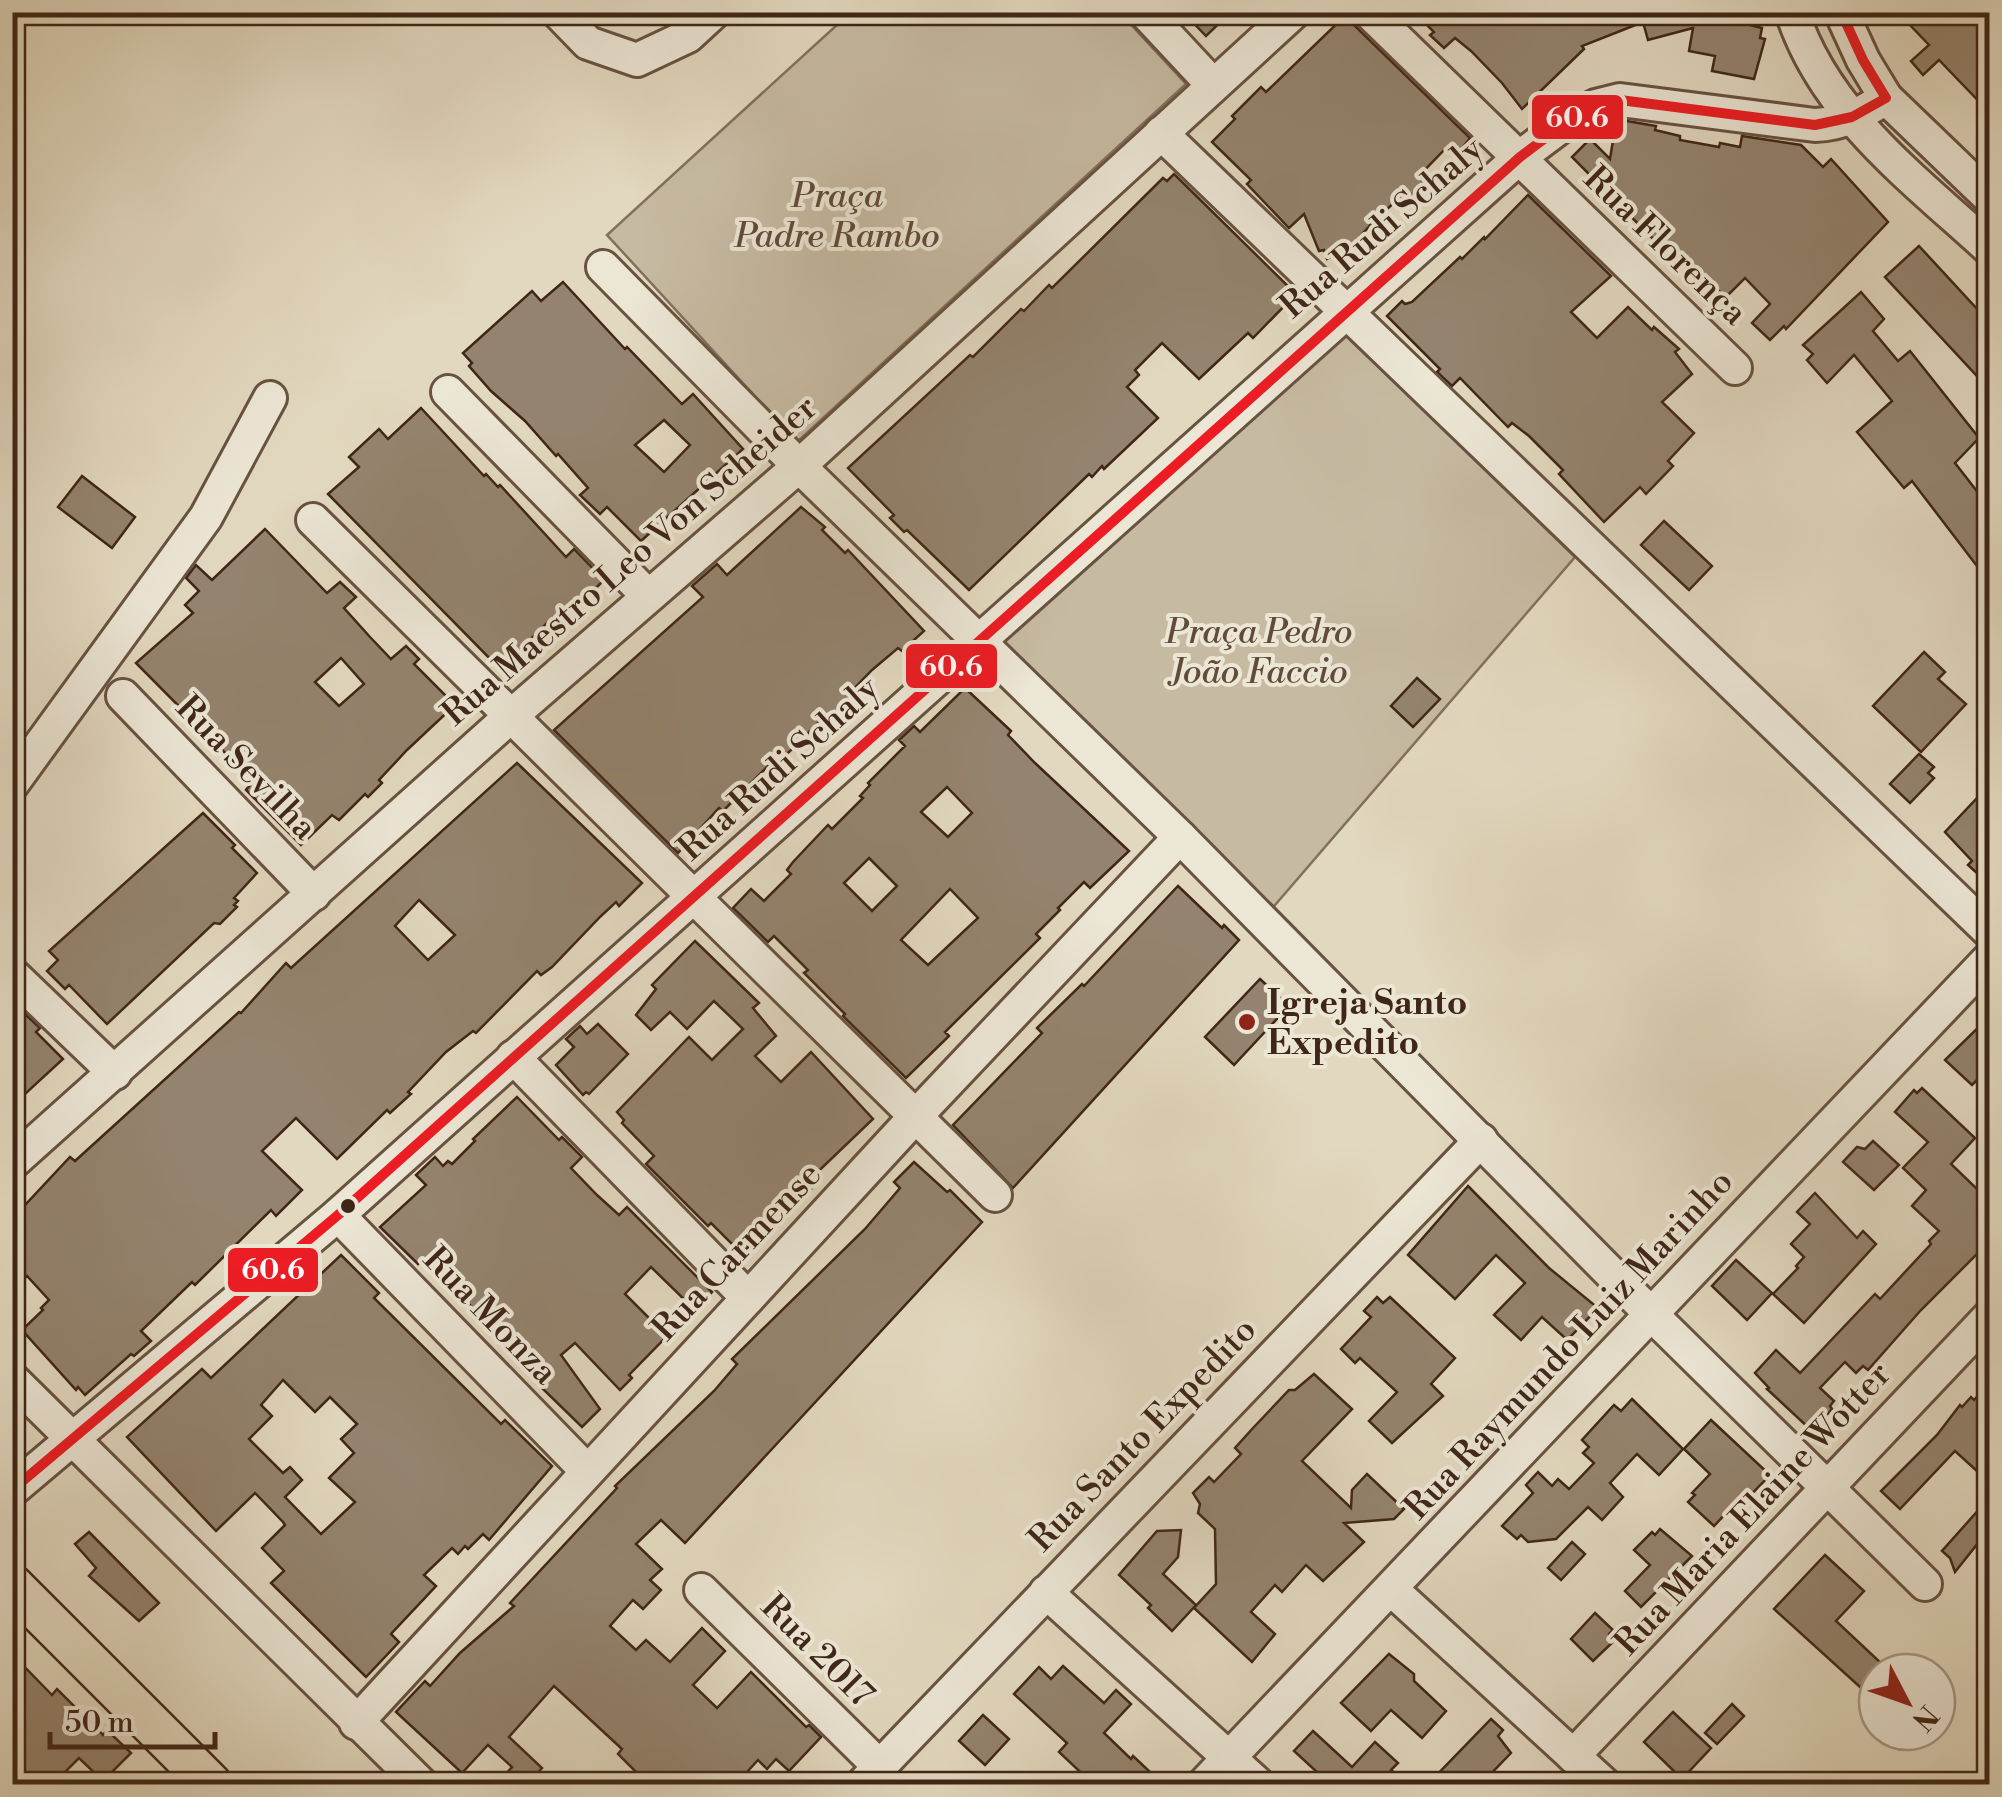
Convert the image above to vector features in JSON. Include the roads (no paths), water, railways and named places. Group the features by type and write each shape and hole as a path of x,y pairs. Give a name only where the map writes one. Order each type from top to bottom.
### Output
{"main road":[{"path":"12,1585 211,1784"}],"street":[{"path":"558,12 588,43 637,60 688,36 714,12"},
{"path":"1144,12 1214,85"},
{"name":"Rua Maestro Leo Von Scheider","path":"12,1164 511,716 799,466 1294,12"},
{"name":"Rua Florença","path":"1368,12 1735,368"},
{"path":"1792,12 1822,78 1852,119 1990,249"},
{"path":"1842,12 1863,60 1886,98 1990,198"},
{"name":"Rua Rudi Schaly","path":"12,1490 338,1215 1346,310 1520,157 1572,118 1620,100 1816,125 1836,124 1886,98"},
{"path":"1160,133 1990,932"},
{"path":"604,266 799,466 1180,838 1650,1314 1925,1584"},
{"path":"448,392 648,596"},
{"path":"12,784 206,517 270,398"},
{"path":"313,520 994,1195"},
{"name":"Rua Sevilha","path":"123,696 314,894"},
{"name":"Rua Carmense","path":"356,1724 914,1117 1180,838"},
{"name":"Rua Raymundo Luiz Marinho","path":"1204,1784 1990,958"},
{"path":"12,974 115,1073"},
{"path":"512,1057 748,1298"},
{"name":"Rua Santo Expedito","path":"872,1776 1480,1140"},
{"name":"Rua Monza","path":"338,1215 588,1471"},
{"name":"Rua Maria Elaine Wotter","path":"1574,1756 1990,1316"},
{"path":"12,1379 356,1724 421,1784"},
{"path":"1390,1589 1604,1784"},
{"name":"Rua 2017","path":"700,1590 872,1776"},
{"path":"1046,1592 1258,1784"}],"place":[{"name":"Igreja Santo Expedito","path":"1247,1022"}],"park label":[{"name":"Praça Padre Rambo","path":"837,215"},
{"name":"Praça Pedro João Faccio","path":"1259,651"}]}
